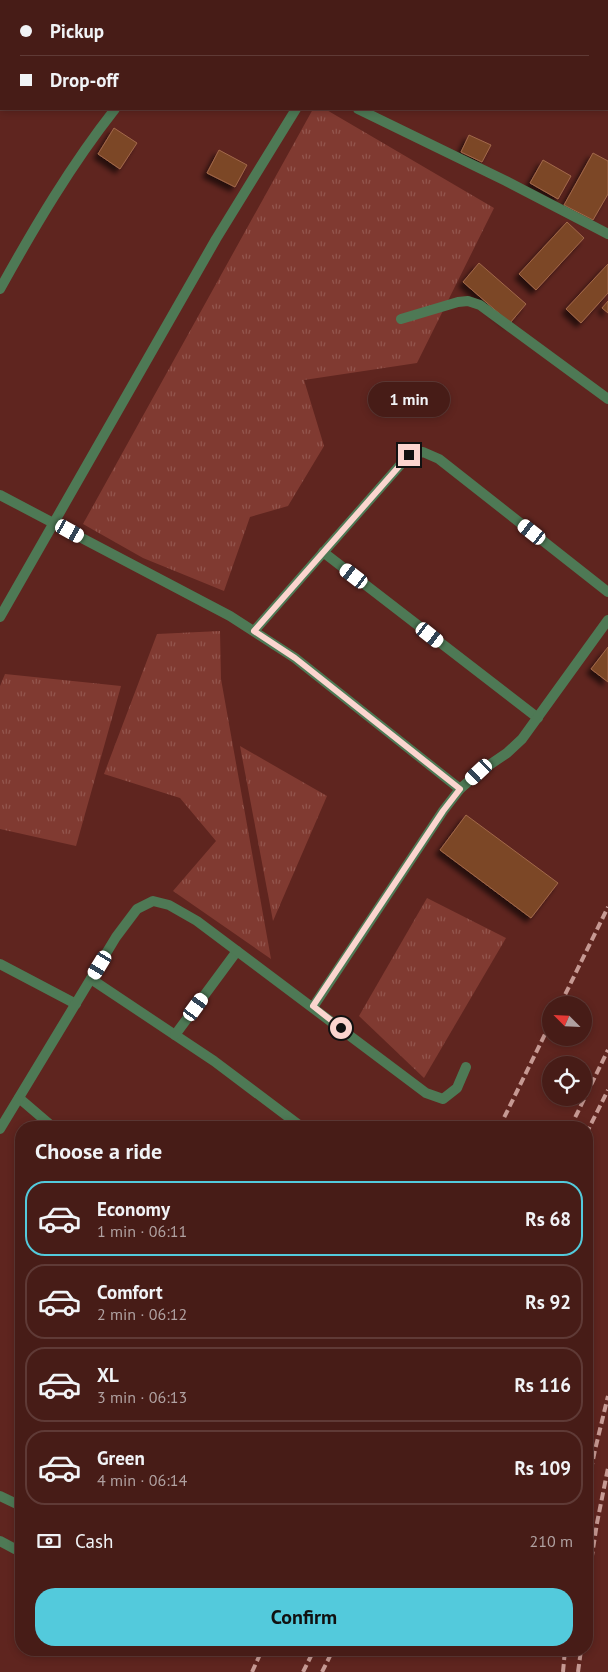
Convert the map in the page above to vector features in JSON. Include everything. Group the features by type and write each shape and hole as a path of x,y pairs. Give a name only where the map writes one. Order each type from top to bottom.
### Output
{"street":[{"path":"0,288 30,235 93,136 114,110"},
{"path":"0,617 216,239 295,110"},
{"path":"360,110 506,181 608,234"},
{"path":"401,319 458,302 468,301 480,305 608,399"},
{"path":"254,631 409,455 423,452 439,459 608,592"},
{"path":"0,495 230,616 254,631 295,658 460,789"},
{"path":"323,552 538,718"},
{"path":"313,1006 443,811 460,789 522,739 608,620"},
{"path":"0,1129 116,937 137,909 153,901 169,905 197,921 313,1006 426,1093 443,1099 457,1088 466,1067"},
{"path":"176,1035 237,950"},
{"path":"0,964 76,1004"},
{"path":"92,979 214,1061 294,1121"},
{"path":"19,1098 46,1121"},
{"path":"0,1496 15,1503"},
{"path":"0,1541 15,1549"}],"green space":[{"path":"312,110 327,110 494,208 417,363 304,380 324,446 288,506 250,517 224,591 143,558 83,524"},
{"path":"220,631 221,679 271,959 173,891 216,841 180,798 104,774 157,634"},
{"path":"5,674 121,686 76,846 0,829 0,686"},
{"path":"240,746 327,796 273,921"},
{"path":"427,898 506,938 424,1078 359,1016"}],"building":[{"path":"114,128 137,143 120,169 98,154"},
{"path":"469,135 491,145 482,162 461,152"},
{"path":"219,150 247,165 235,187 207,173"},
{"path":"593,153 608,161 608,194 593,220 564,205"},
{"path":"543,160 571,176 558,199 530,183"},
{"path":"567,222 584,238 536,290 519,274"},
{"path":"479,263 526,304 510,323 463,282"},
{"path":"608,264 608,293 581,323 566,309"},
{"path":"608,301 608,313 602,308"},
{"path":"608,647 608,682 591,669"},
{"path":"466,815 558,883 531,918 440,850"}],"railway":[{"path":"564,996 608,907"},
{"path":"502,1121 542,1040"},
{"path":"573,1121 608,1050"},
{"path":"592,1121 608,1090"},
{"path":"593,1460 608,1396"},
{"path":"593,1549 608,1468"},
{"path":"252,1672 259,1656"},
{"path":"303,1672 311,1656"},
{"path":"322,1672 330,1656"},
{"path":"563,1672 564,1656"},
{"path":"578,1672 580,1656"}],"route":[{"path":"341,1028 313,1006 443,811 460,789 295,658 254,631 409,455"}]}
